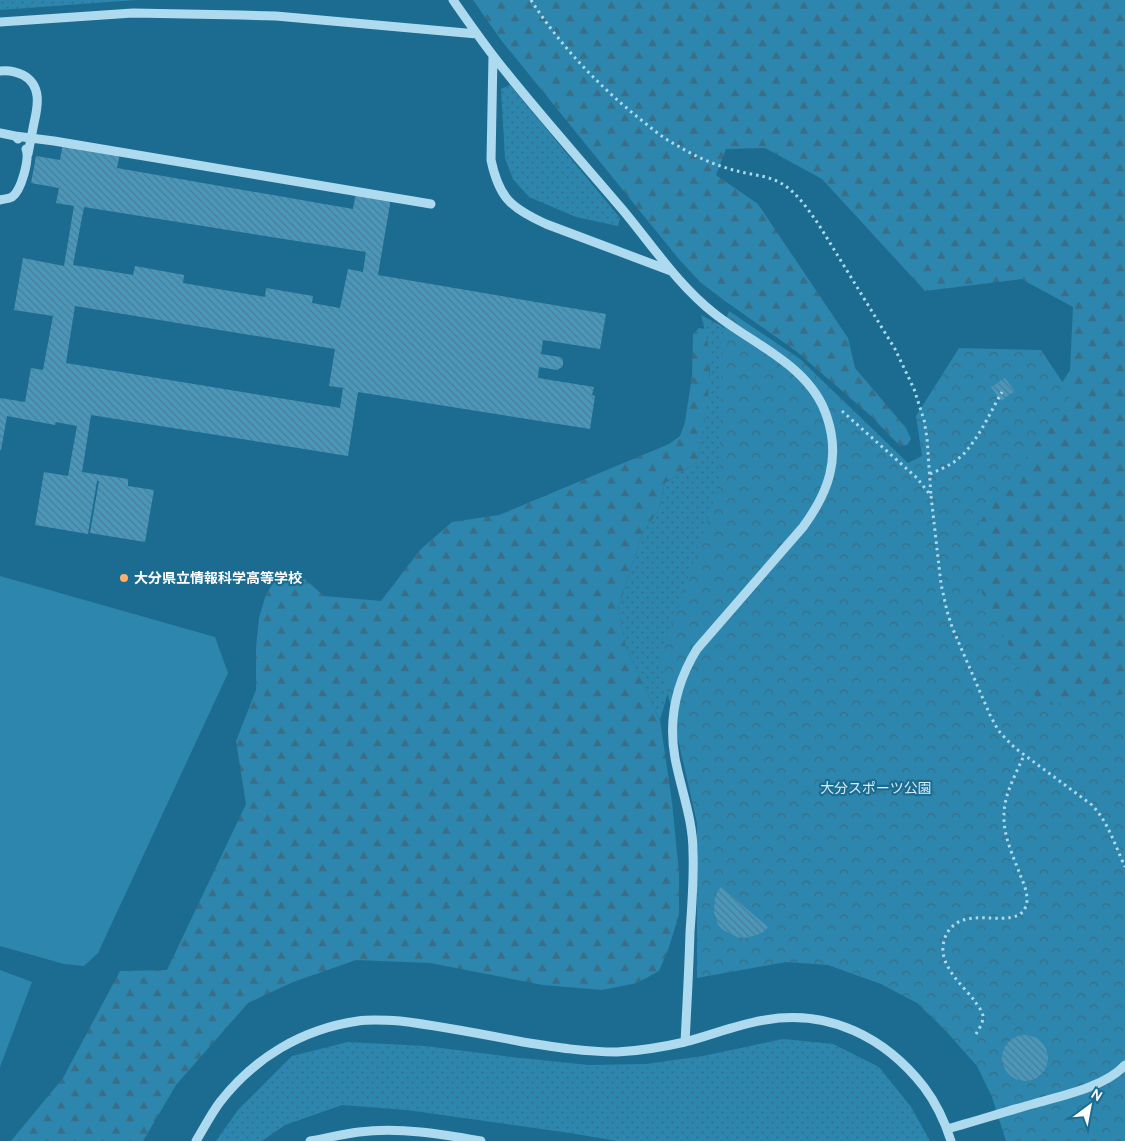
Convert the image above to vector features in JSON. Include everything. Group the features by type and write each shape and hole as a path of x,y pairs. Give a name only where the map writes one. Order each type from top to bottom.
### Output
{"street":[{"path":"453,0 493,56 637,228 671,272 717,316 791,366 811,388 827,417 832,437 832,459 829,477 824,494 814,512 697,649 688,663 676,698 672,736 675,758 690,819 693,850 685,1042"},
{"path":"0,22 125,14 224,14 276,16 477,34"},
{"path":"493,56 491,160 494,176 501,191 512,204 528,216 671,272"},
{"path":"0,71 16,72 26,76 32,82 37,92 38,107 19,189 12,197 0,200"},
{"path":"0,133 430,204"},
{"path":"15,136 24,144 28,154"},
{"path":"196,1141 220,1103 230,1091 245,1075 276,1050 305,1035 358,1021 400,1021 554,1047 618,1052 662,1047 744,1024 781,1018 813,1019 843,1026 870,1038 884,1047 924,1087 947,1129 951,1141"},
{"path":"947,1129 1082,1090 1108,1077 1125,1065"},
{"path":"310,1141 360,1132 394,1130 440,1134 482,1141"}],"path":[{"path":"531,0 583,67 656,132 679,147 716,164 778,182 790,189 819,225 895,349 917,396 924,420 941,584 946,611 990,715 1006,740 1099,812 1125,867"},
{"path":"930,474 955,461 966,452 1002,392"},
{"path":"836,406 917,478 931,496"},
{"path":"976,1034 982,1024 983,1014 950,970 943,956 942,947 944,938 956,923 977,917 1010,918 1022,913 1026,906 1026,890 1010,847 1004,817 1009,789 1024,755"}],"green space":[{"path":"0,0 136,0 0,10"},
{"path":"473,0 1125,0 1125,718 1018,706 955,536 1014,458 1070,370 1073,307 1021,279 925,291 822,179 765,148 726,149 716,175 758,204 848,338 855,368 906,428 911,439 907,445 900,446 871,416 796,351 700,282 678,258 501,40"},
{"path":"510,85 620,218 618,226 576,217 529,197 513,179 505,158 501,89"},
{"name":"大分スポーツ公園","path":"729,311 800,359 908,463 922,456 916,416 959,348 1041,350 1071,395 972,533 980,589 1040,706 1125,694 1125,1141 1006,1141 992,1097 977,1066 945,1030 917,1003 881,984 828,965 786,962 697,978 697,823 660,660 719,485 722,333"},
{"path":"701,315 722,326 729,336 777,367 681,648 660,720 626,647 618,608 643,532 658,511 665,483 697,462 710,373 707,339"},
{"path":"699,328 705,329 710,362 706,412 697,462 665,483 658,511 643,532 618,608 626,647 660,720 672,802 679,872 679,915 659,971 637,983 602,990 543,985 430,963 356,960 293,982 248,1003 176,1085 143,1141 11,1141 63,1078 120,971 167,970 246,804 236,741 256,690 256,648 259,618 266,594 276,579 299,574 324,596 381,601 420,550 452,522 499,515 669,444 680,436 685,422 692,376 693,334"},
{"path":"0,576 215,637 228,673 98,953 84,966 64,964 0,946"},
{"path":"0,970 32,982 0,1067"},
{"path":"783,1039 833,1044 879,1067 911,1107 930,1141 617,1141 407,1110 342,1105 285,1125 262,1141 216,1141 238,1110 292,1056 348,1042 425,1046 589,1065 646,1064 703,1056"}],"building":[{"path":"63,143 120,153 117,168 353,209 356,192 391,198 378,275 606,314 600,349 543,340 541,354 560,357 563,360 563,365 557,370 539,367 538,378 594,387 592,395 595,396 590,429 358,392 348,456 91,415 82,472 128,479 128,486 154,490 145,542 90,533 99,481 97,481 88,534 35,525 44,472 68,476 77,426 56,422 55,425 7,416 0,450 0,398 25,402 31,368 43,370 53,316 14,310 23,258 64,266 74,206 56,203 59,188 31,183 36,156 60,160","holes":["84,207 366,252 363,272 348,269 340,308 312,303 313,296 266,288 265,297 183,283 184,275 135,266 133,275 73,265","75,306 335,349 329,386 343,388 340,408 66,363"]},
{"path":"1005,378 1015,391 1001,401 991,387"},
{"path":"721,887 768,927 762,933 744,938 737,937 723,930 718,925 714,912 715,898"},
{"path":"1020,1035 1030,1035 1044,1045 1048,1058 1044,1071 1038,1077 1030,1081 1020,1081 1006,1071 1002,1063 1002,1053 1012,1039"}],"place":[{"name":"大分県立情報科学高等学校","path":"124,578"}]}
